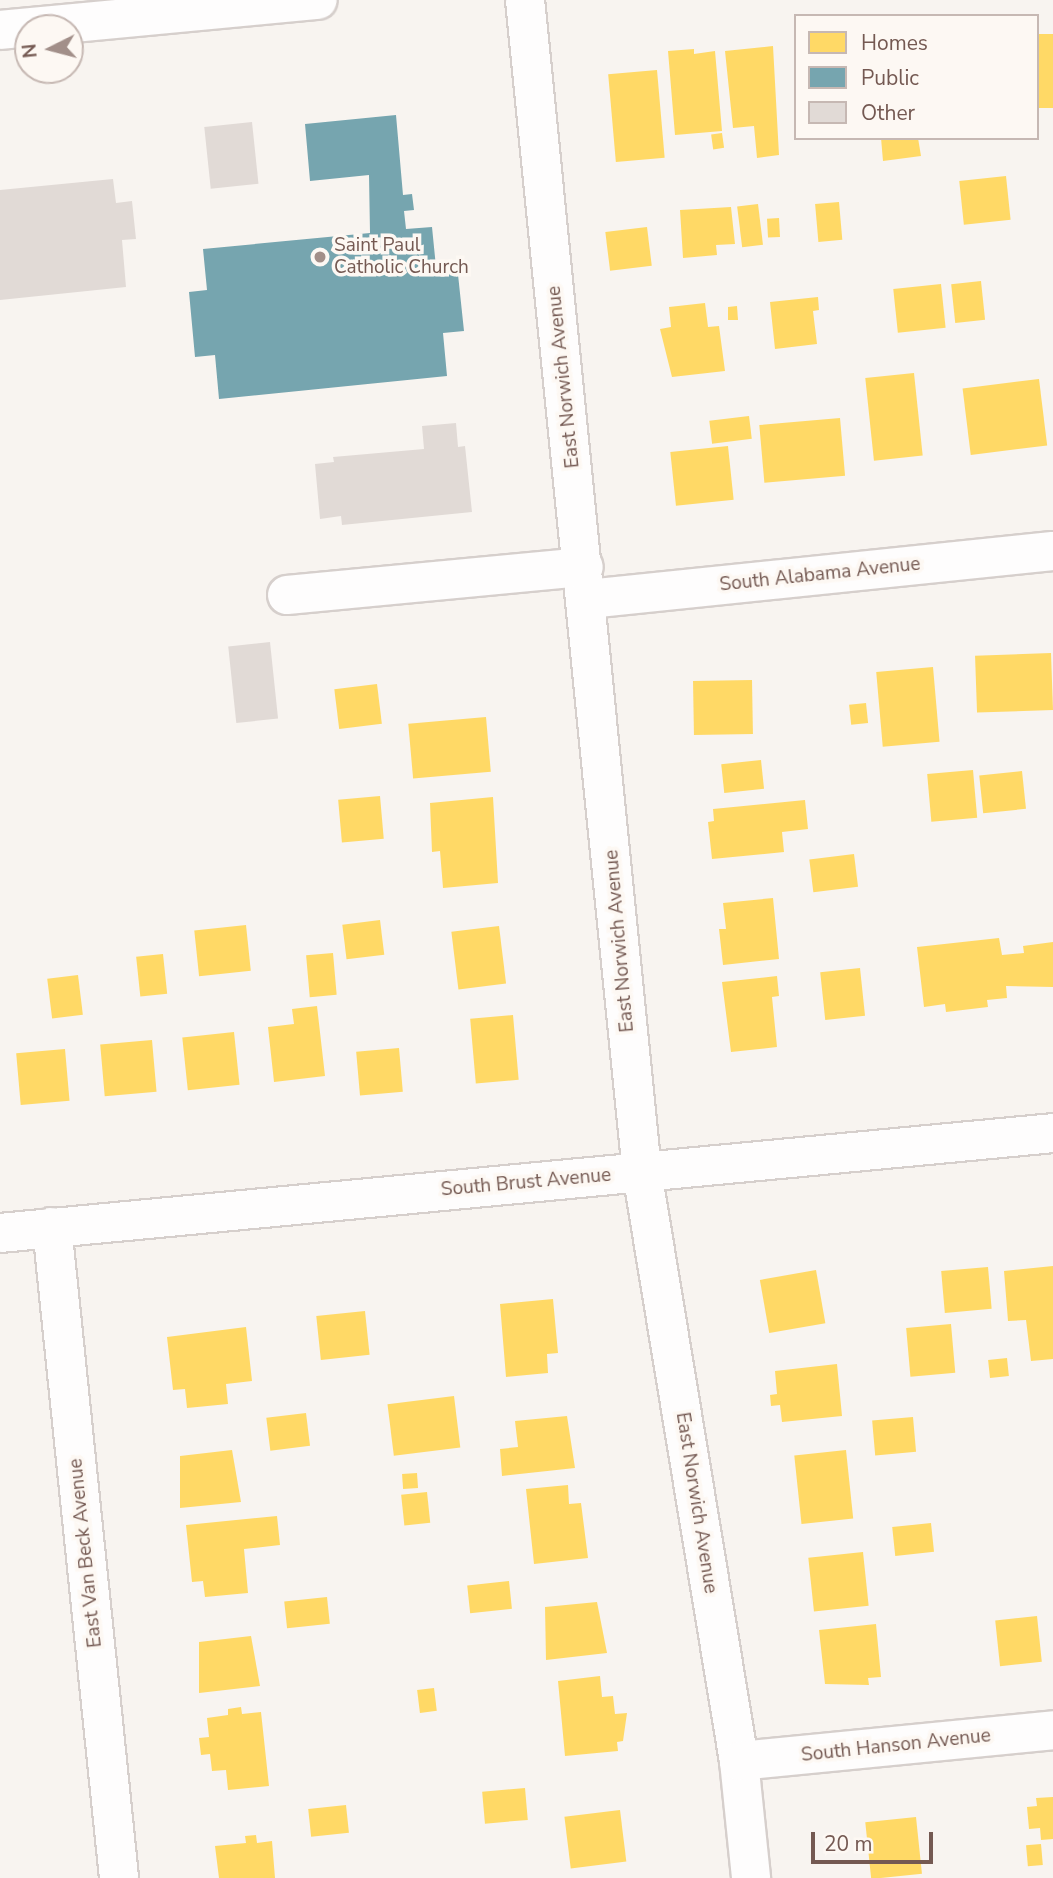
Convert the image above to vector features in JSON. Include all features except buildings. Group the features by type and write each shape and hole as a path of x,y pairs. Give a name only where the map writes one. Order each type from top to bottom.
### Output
{"street":[{"path":"0,30 318,0"},
{"name":"East Norwich Avenue","path":"525,0 586,583 642,1172 738,1761 751,1878"},
{"name":"South Alabama Avenue","path":"287,595 586,583 1053,551"},
{"name":"South Brust Avenue","path":"0,1233 1053,1133"},
{"name":"East Van Beck Avenue","path":"52,1227 119,1878"},
{"name":"South Hanson Avenue","path":"738,1761 1053,1730"}],"place":[{"name":"Saint Paul Catholic Church","path":"320,257"}]}
